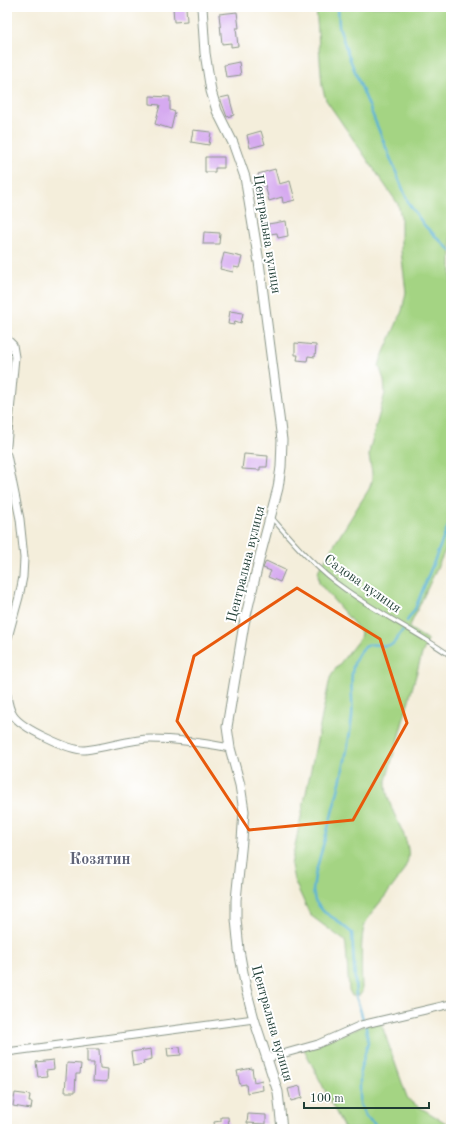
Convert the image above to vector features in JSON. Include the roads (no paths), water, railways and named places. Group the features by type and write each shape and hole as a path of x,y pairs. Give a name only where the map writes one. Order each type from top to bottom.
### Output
{"street":[{"name":"Центральна вулиця","path":"202,7 205,53 211,90 218,110 236,149 245,177 259,262 282,440 280,479 260,556 238,656 227,722 230,748 240,785 244,811 236,900 238,938 243,975 254,1019 278,1092 282,1129"},
{"path":"7,339 13,345 15,357 7,445"},
{"path":"7,455 20,519 24,558 23,577 19,598 7,641"},
{"path":"7,695 9,707 13,715 23,726 71,748 86,750 150,739 170,739 230,748"},
{"path":"268,1058 318,1044 361,1025 451,1004"},
{"path":"7,1052 254,1019"}],"lane":[{"name":"Садова вулиця","path":"271,518 314,565 342,588 428,640 451,656"}],"waterway":[{"path":"338,7 339,26 347,52 409,204 425,226 451,251"},
{"path":"407,621 415,609 451,519"},
{"path":"363,1019 356,996 352,933 324,912 315,901 313,891 315,875 346,757 352,717 353,667 360,652 364,648 373,644 384,646 393,644 403,630"},
{"path":"366,1027 368,1043 360,1071 360,1104 366,1117 381,1129"}],"district":[{"name":"Козятин","path":"100,858"}]}
